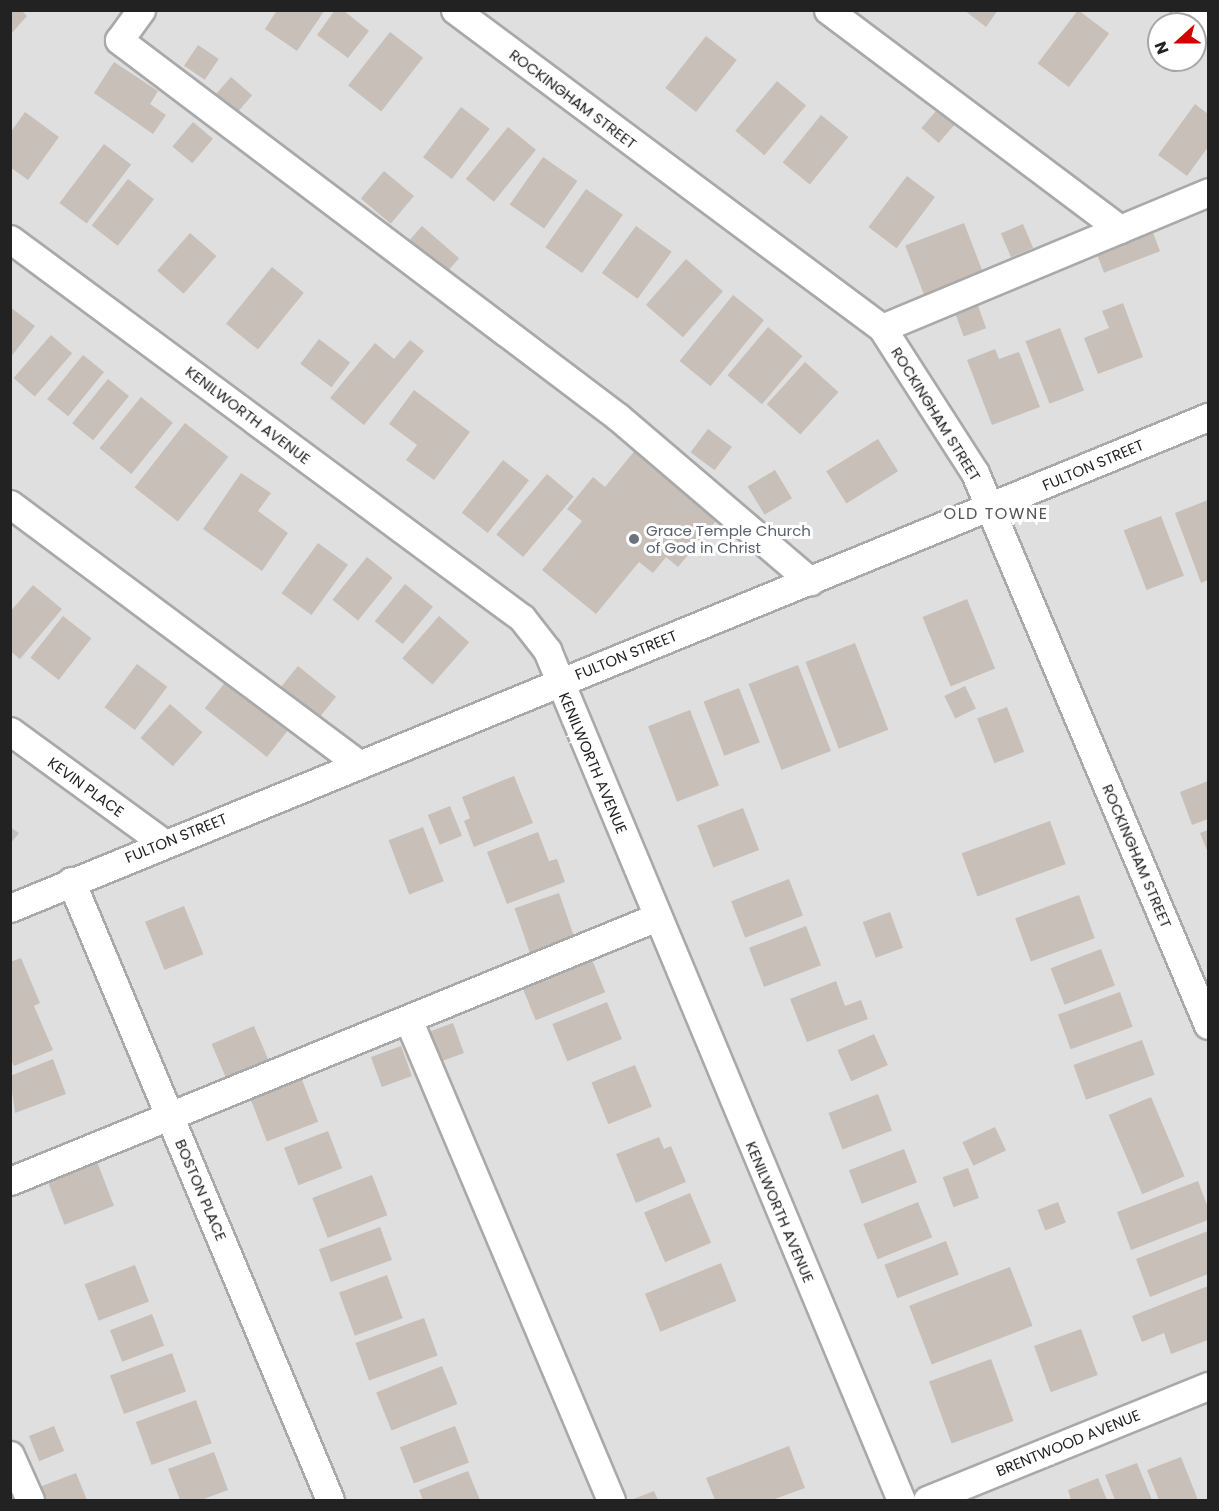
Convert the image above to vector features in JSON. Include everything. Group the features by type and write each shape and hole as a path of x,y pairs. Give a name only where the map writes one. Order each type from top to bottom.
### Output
{"street":[{"path":"141,10 119,40 618,417 810,580"},
{"name":"ROCKINGHAM STREET","path":"454,10 882,328 975,473 1209,1025"},
{"path":"828,10 1120,229"},
{"path":"1185,10 1209,28"},
{"path":"882,328 1209,192"},
{"name":"KENILWORTH AVENUE","path":"10,239 522,618 547,650 901,1500"},
{"name":"FULTON STREET","path":"10,908 162,843 1209,417"},
{"path":"10,504 359,764"},
{"name":"KEVIN PLACE","path":"10,731 162,843"},
{"name":"BOSTON PLACE","path":"71,881 330,1500"},
{"path":"10,1181 657,917"},
{"path":"408,1018 611,1500"},
{"name":"BRENTWOOD AVENUE","path":"927,1500 1209,1386"},
{"path":"10,1455 30,1500"}],"shaded area":[{"path":"11,11 1208,11 1208,1500 11,1500"}],"building":[{"path":"10,10 21,10 27,16 10,35"},
{"path":"277,10 325,10 297,51 265,29"},
{"path":"335,10 343,10 369,31 348,58 317,35"},
{"path":"964,10 998,10 986,27"},
{"path":"1078,10 1109,33 1069,87 1038,64"},
{"path":"390,32 423,58 381,111 348,86"},
{"path":"706,36 737,60 696,112 665,88"},
{"path":"198,45 219,59 205,80 184,66"},
{"path":"114,62 158,91 150,104 166,115 153,134 94,93"},
{"path":"231,77 252,95 235,115 214,97"},
{"path":"777,81 806,105 764,155 735,131"},
{"path":"943,103 960,118 939,143 921,128"},
{"path":"1195,104 1208,114 1208,147 1187,176 1158,155"},
{"path":"461,107 490,129 452,179 423,157"},
{"path":"25,112 59,137 28,180 10,167 10,133"},
{"path":"821,115 848,137 810,184 783,162"},
{"path":"193,122 213,139 192,163 172,147"},
{"path":"508,127 536,150 494,202 466,179"},
{"path":"104,144 131,164 87,224 59,203"},
{"path":"543,157 577,181 544,229 510,205"},
{"path":"384,171 414,196 391,224 361,199"},
{"path":"907,176 935,197 896,248 868,227"},
{"path":"128,179 154,199 118,246 92,225"},
{"path":"586,189 623,215 582,273 545,247"},
{"path":"964,223 983,272 924,295 905,246"},
{"path":"1023,224 1033,248 1011,257 1001,233"},
{"path":"1150,225 1160,251 1104,273 1094,247"},
{"path":"422,226 459,258 444,276 407,243"},
{"path":"636,226 672,252 638,299 602,273"},
{"path":"190,233 216,256 184,294 157,271"},
{"path":"686,259 723,291 683,337 646,305"},
{"path":"272,267 304,293 258,350 226,324"},
{"path":"733,295 764,320 711,386 680,361"},
{"path":"977,303 986,328 964,337 954,311"},
{"path":"1123,303 1143,357 1098,374 1084,338 1109,328 1102,311"},
{"path":"10,307 35,326 10,358"},
{"path":"768,327 802,356 762,404 728,375"},
{"path":"1060,328 1084,391 1049,404 1025,341"},
{"path":"51,335 72,353 35,396 14,378"},
{"path":"319,339 350,362 331,387 300,364"},
{"path":"410,340 424,351 364,425 330,398 375,343 394,359"},
{"path":"995,349 999,359 1019,352 1040,407 992,425 967,360"},
{"path":"83,355 104,372 68,416 47,399"},
{"path":"805,362 838,392 800,434 767,404"},
{"path":"108,379 129,396 93,440 72,423"},
{"path":"414,390 470,432 434,480 406,460 417,445 389,424"},
{"path":"141,397 173,423 131,474 99,448"},
{"path":"185,423 228,457 178,521 135,488"},
{"path":"708,429 732,447 715,470 691,452"},
{"path":"878,439 898,471 846,504 826,471"},
{"name":"Grace Temple Church of God in Christ","path":"636,449 719,517 678,567 666,557 653,573 639,562 596,614 542,570 582,521 567,509 593,477 605,487"},
{"path":"503,460 529,480 488,533 462,513"},
{"path":"775,470 792,498 765,515 748,486"},
{"path":"241,473 271,493 258,511 288,533 262,571 203,529"},
{"path":"547,474 574,496 523,557 496,535"},
{"path":"1208,500 1208,580 1201,583 1175,513"},
{"path":"1161,516 1184,576 1147,590 1124,530"},
{"path":"318,543 348,565 311,615 282,593"},
{"path":"367,557 393,578 358,621 332,600"},
{"path":"405,584 433,607 403,644 375,621"},
{"path":"33,585 62,609 20,659 10,651 10,612"},
{"path":"967,599 995,669 951,687 922,617"},
{"path":"63,616 91,638 59,680 30,658"},
{"path":"439,616 469,642 432,685 402,658"},
{"path":"855,643 888,730 839,749 806,662"},
{"path":"137,664 167,687 135,730 105,707"},
{"path":"798,665 831,751 781,770 749,684"},
{"path":"298,666 336,697 318,719 280,688"},
{"path":"230,676 292,725 267,757 205,708"},
{"path":"965,686 976,708 955,719 944,696"},
{"path":"739,688 760,742 724,756 704,702"},
{"path":"170,704 202,732 173,766 140,738"},
{"path":"1007,707 1024,752 994,763 977,718"},
{"path":"690,710 719,786 677,802 648,726"},
{"path":"514,776 533,823 474,847 464,821 470,818 462,797"},
{"path":"1208,781 1208,819 1192,825 1180,792"},
{"path":"450,806 462,836 440,845 428,815"},
{"path":"743,808 759,850 713,868 697,826"},
{"path":"1050,821 1066,864 977,896 962,853"},
{"path":"10,827 19,833 10,844"},
{"path":"423,827 444,881 409,894 388,840"},
{"path":"1208,830 1208,853 1200,833"},
{"path":"538,832 549,861 557,859 565,882 507,904 487,852"},
{"path":"789,879 803,915 745,938 731,901"},
{"path":"559,893 575,939 531,955 515,908"},
{"path":"1079,895 1095,938 1031,961 1015,918"},
{"path":"184,906 203,954 165,970 145,922"},
{"path":"890,912 903,948 876,958 863,922"},
{"path":"806,926 821,965 764,987 749,948"},
{"path":"1101,949 1115,985 1065,1005 1051,968"},
{"path":"591,957 605,992 536,1020 521,985"},
{"path":"21,958 40,1003 34,1006 53,1050 14,1066 10,1057 10,962"},
{"path":"836,981 845,1006 861,1000 868,1019 807,1042 790,999"},
{"path":"1120,992 1133,1027 1071,1049 1058,1015"},
{"path":"607,1002 622,1039 567,1061 552,1024"},
{"path":"453,1023 464,1053 438,1063 427,1033"},
{"path":"254,1026 270,1063 227,1081 212,1044"},
{"path":"874,1034 888,1065 851,1081 837,1050"},
{"path":"1142,1040 1155,1075 1086,1100 1073,1065"},
{"path":"401,1046 412,1076 382,1087 371,1057"},
{"path":"53,1059 66,1094 15,1113 10,1076"},
{"path":"635,1065 652,1107 608,1124 591,1083"},
{"path":"301,1077 318,1122 267,1142 250,1097"},
{"path":"878,1094 892,1130 842,1149 829,1113"},
{"path":"1151,1097 1185,1176 1142,1194 1109,1115"},
{"path":"995,1127 1006,1151 973,1166 962,1142"},
{"path":"328,1131 342,1168 298,1185 284,1148"},
{"path":"659,1137 664,1149 671,1146 686,1182 636,1203 616,1154"},
{"path":"904,1149 917,1183 862,1204 849,1170"},
{"path":"96,1159 114,1206 64,1225 47,1178"},
{"path":"968,1168 979,1198 954,1207 943,1177"},
{"path":"372,1175 387,1215 328,1238 312,1198"},
{"path":"1198,1181 1208,1208 1208,1220 1131,1250 1117,1212"},
{"path":"690,1193 711,1243 665,1262 644,1213"},
{"path":"918,1202 932,1237 878,1259 863,1224"},
{"path":"1058,1202 1066,1223 1045,1230 1037,1210"},
{"path":"380,1227 392,1260 331,1282 319,1249"},
{"path":"1208,1231 1208,1274 1150,1297 1136,1259"},
{"path":"946,1241 959,1275 897,1298 884,1265"},
{"path":"721,1263 736,1301 660,1332 645,1294"},
{"path":"135,1265 149,1301 99,1321 85,1284"},
{"path":"1010,1267 1033,1326 932,1365 909,1306"},
{"path":"387,1275 403,1318 355,1336 339,1292"},
{"path":"1208,1286 1208,1340 1171,1354 1164,1333 1142,1342 1132,1316"},
{"path":"152,1314 164,1346 122,1362 110,1330"},
{"path":"424,1318 438,1356 369,1381 355,1343"},
{"path":"1081,1329 1098,1375 1051,1392 1034,1346"},
{"path":"172,1353 186,1392 124,1414 110,1376"},
{"path":"991,1359 1014,1421 952,1444 929,1382"},
{"path":"442,1366 457,1404 392,1431 376,1393"},
{"path":"196,1400 212,1443 152,1465 136,1422"},
{"path":"54,1426 64,1451 39,1461 29,1436"},
{"path":"455,1426 469,1462 414,1484 400,1447"},
{"path":"789,1446 805,1488 772,1500 715,1500 706,1478"},
{"path":"214,1452 228,1490 201,1500 180,1500 168,1469"},
{"path":"1181,1457 1198,1500 1159,1500 1147,1470"},
{"path":"1137,1463 1152,1500 1115,1500 1105,1475"},
{"path":"468,1471 480,1500 423,1500 419,1490"},
{"path":"76,1473 87,1500 41,1500 37,1488"},
{"path":"1098,1478 1107,1500 1071,1500 1068,1490"},
{"path":"654,1491 658,1500 631,1500"}],"place":[{"name":"Grace Temple Church of God in Christ","path":"634,539"}],"district":[{"name":"OLD TOWNE","path":"996,514"}]}
